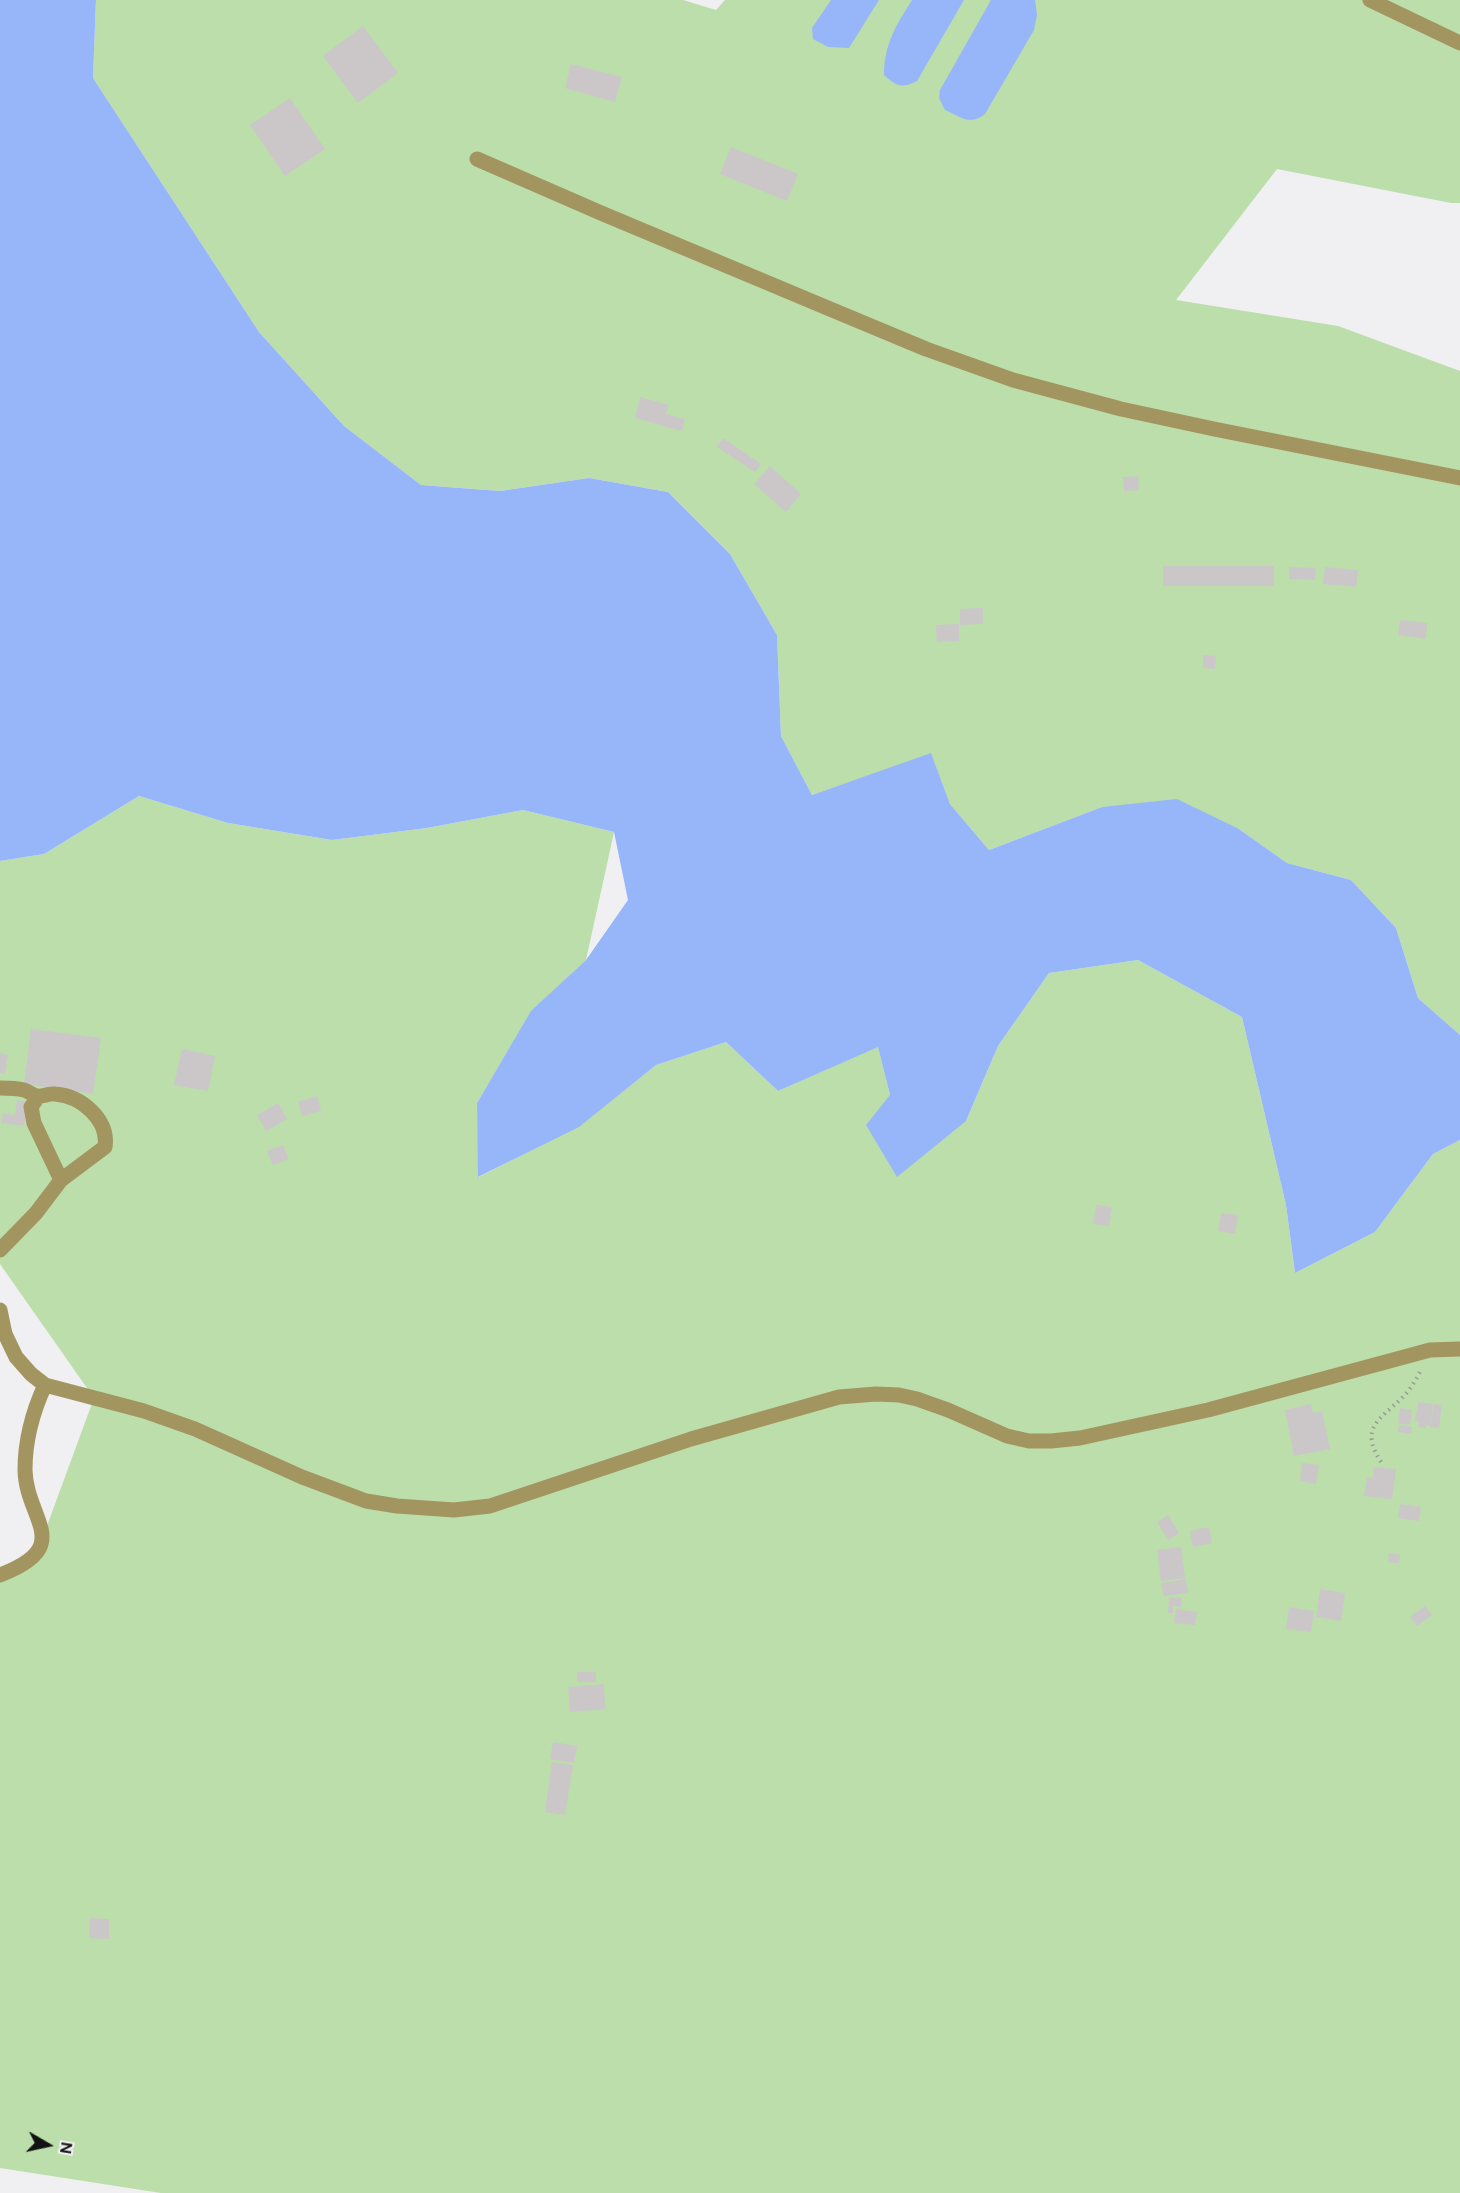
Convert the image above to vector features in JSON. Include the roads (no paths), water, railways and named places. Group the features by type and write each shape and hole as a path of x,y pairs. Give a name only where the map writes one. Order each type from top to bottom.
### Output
{"street":[{"path":"1370,0 1460,43"},
{"path":"477,159 926,349 1013,380 1121,409 1460,478"},
{"path":"0,1088 24,1090 38,1096 54,1094 72,1097 88,1108 103,1125 107,1135 105,1147 61,1180 36,1213 0,1250"},
{"path":"38,1096 31,1107 33,1123 61,1180"},
{"path":"0,1310 5,1334 16,1357 31,1374 45,1384 144,1411 195,1429 302,1477 366,1501 426,1509 454,1510 490,1506 691,1439 839,1397 899,1395 948,1410 1007,1436 1029,1441 1061,1440 1134,1428 1208,1410 1430,1350 1460,1349"},
{"path":"0,1575 30,1560 37,1554 40,1545 41,1528 26,1481 25,1469 35,1405 45,1384"}],"water":[{"path":"0,0 96,0 93,78 259,332 344,426 421,485 500,491 589,478 668,492 730,554 777,635 781,736 812,795 931,753 950,804 989,850 1102,807 1177,799 1239,829 1287,863 1351,880 1396,928 1418,998 1460,1035 1460,1140 1433,1154 1375,1232 1295,1273 1286,1205 1242,1017 1138,960 1049,973 998,1046 966,1121 897,1177 866,1125 890,1095 878,1047 778,1091 726,1042 656,1065 579,1127 478,1177 477,1103 531,1011 586,960 628,900 614,832 523,810 427,828 332,840 228,823 139,796 44,854 0,861"},
{"path":"831,0 879,0 849,48 828,47 813,39 812,28"},
{"path":"912,0 964,0 917,81 903,86 892,82 884,75 886,54 892,36"},
{"path":"991,0 1035,0 1037,15 1034,30 985,114 980,118 970,120 945,110 939,98 940,90"}]}
